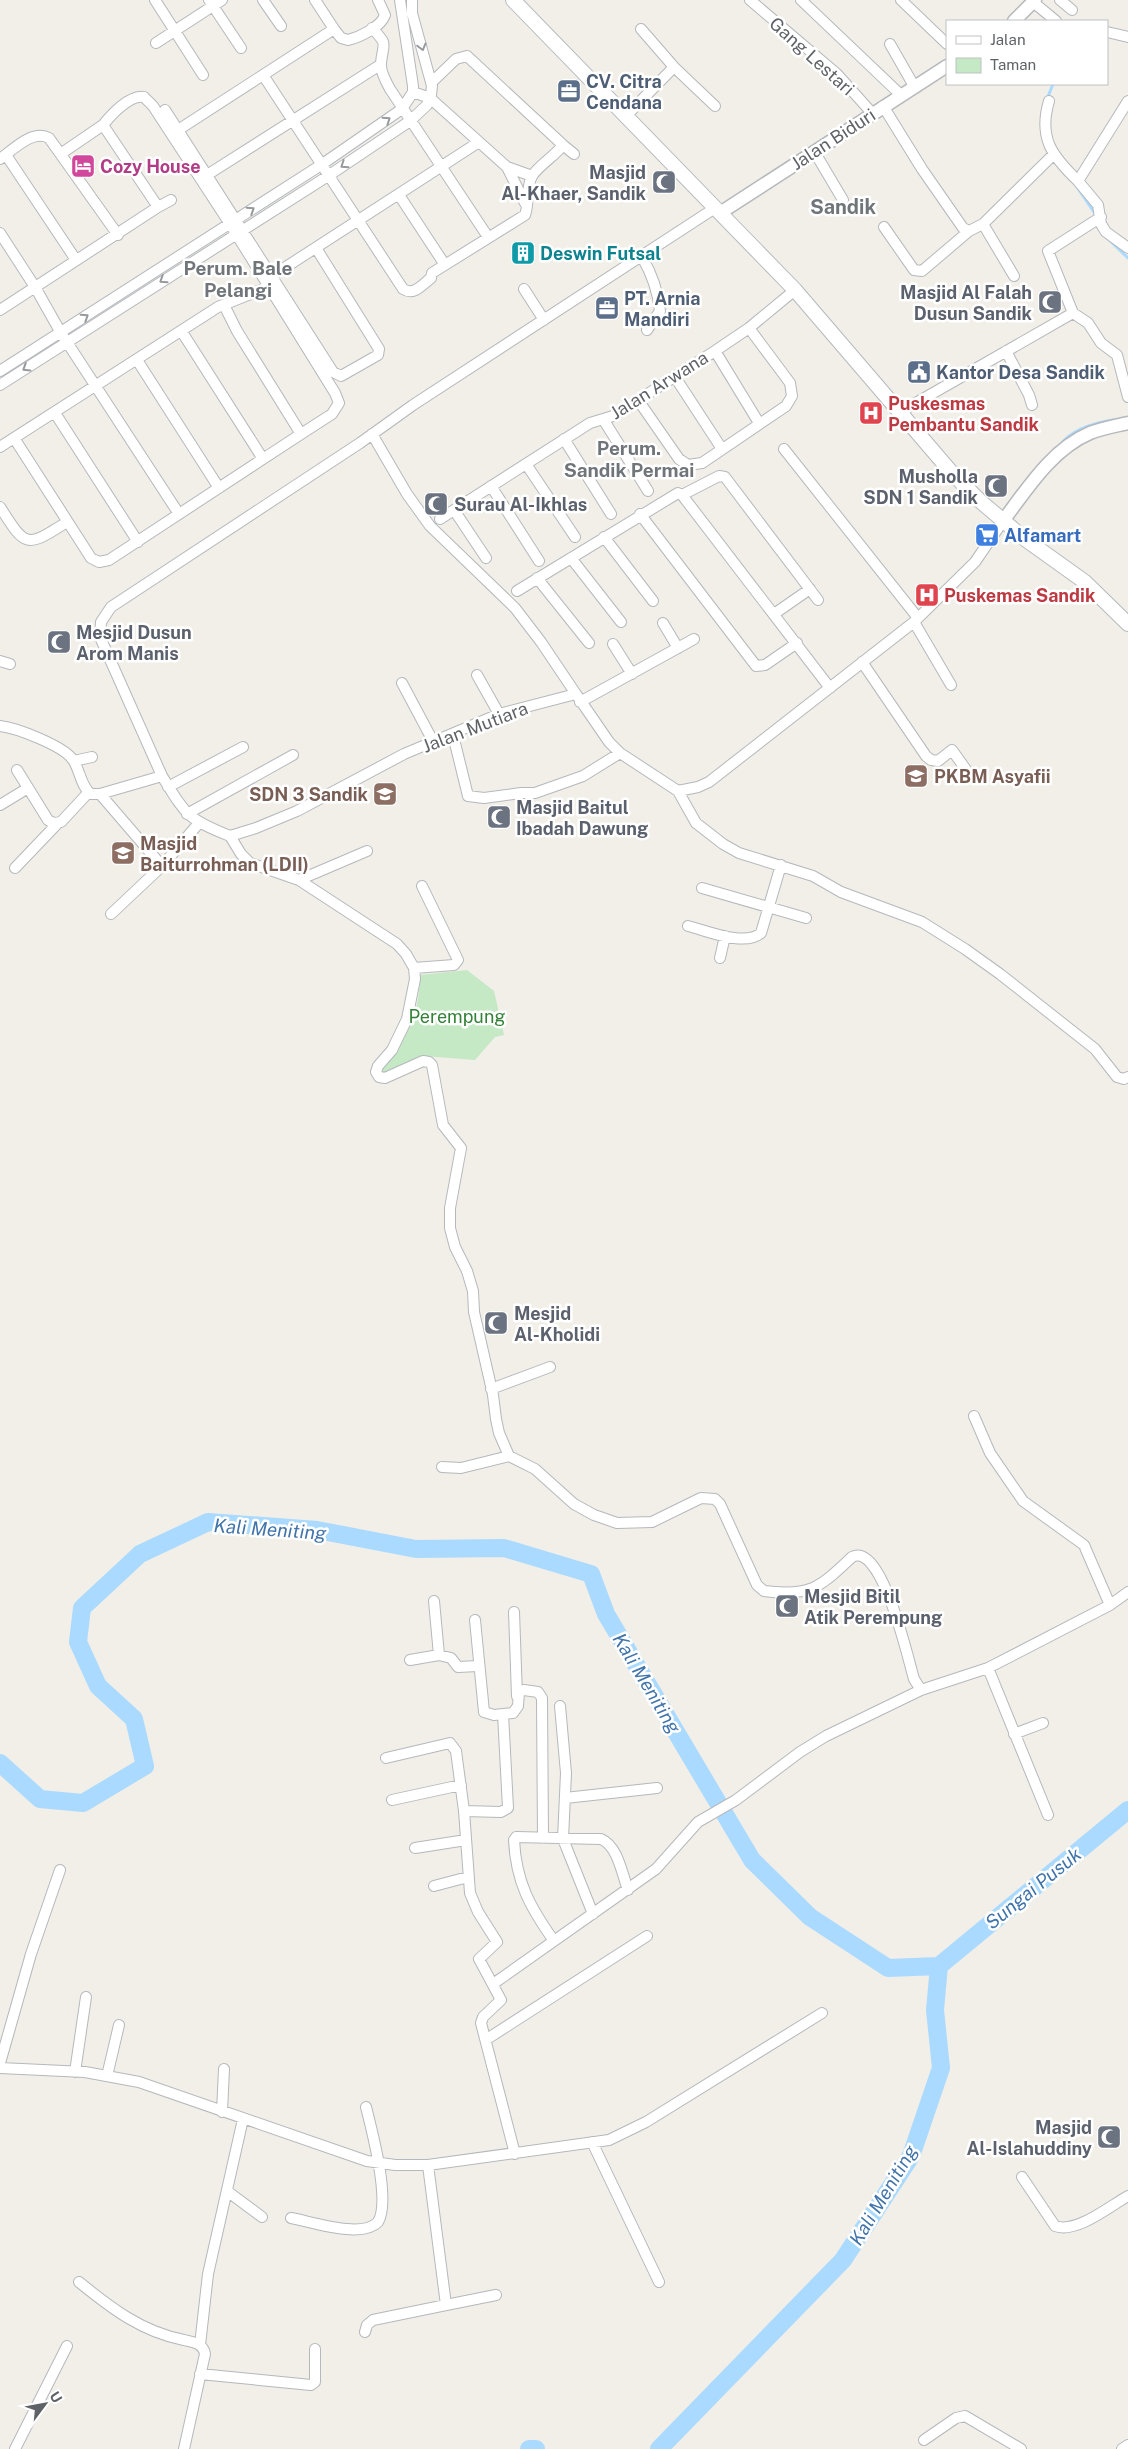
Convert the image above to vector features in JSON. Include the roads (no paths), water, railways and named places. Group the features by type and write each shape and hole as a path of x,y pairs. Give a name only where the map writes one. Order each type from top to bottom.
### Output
{"main road":[{"path":"513,0 795,290 952,473 1003,521 1085,582 1128,624"}],"street":[{"path":"155,0 203,75"},
{"path":"156,43 211,3 222,0"},
{"path":"263,0 281,26"},
{"path":"315,0 341,38 348,40 382,21 385,15 378,0"},
{"name":"Gang Lestari","path":"750,0 878,109 922,168 963,228 969,231"},
{"path":"801,0 901,95"},
{"path":"901,0 946,43"},
{"path":"1060,0 1072,10"},
{"path":"1015,20 1034,1 1055,20"},
{"path":"0,371 233,222 402,109 413,92 413,75 400,3 412,2 431,83 430,98 423,110 410,121 328,176 0,385"},
{"path":"211,3 241,48"},
{"path":"372,28 382,38 385,47 380,65 390,89 488,237"},
{"path":"178,130 334,29"},
{"path":"641,29 674,67 714,106"},
{"path":"1108,32 1128,37"},
{"path":"890,44 914,86"},
{"path":"431,83 456,59 467,56 574,154"},
{"path":"207,175 380,65"},
{"path":"626,116 674,67"},
{"name":"Jalan Biduri","path":"717,211 946,67"},
{"path":"263,75 320,165 360,221 405,291 414,292 431,278 432,273 525,214 527,209 507,168 430,98 413,92"},
{"path":"62,153 103,125 124,106 136,98 144,97 153,106 272,276 337,376 345,375 378,355 378,347 316,248"},
{"path":"1049,101 1045,132 1053,155 1098,205 1097,218 1106,232 1128,248"},
{"path":"1078,181 1128,101"},
{"path":"165,110 207,175 233,222"},
{"path":"103,125 158,208"},
{"path":"76,260 3,157 32,136 40,134 49,138 62,153 118,235"},
{"path":"272,276 360,221 479,142"},
{"path":"525,202 532,176 563,145"},
{"path":"814,151 843,200"},
{"path":"884,227 914,270 918,272 969,231 983,224 1053,155"},
{"path":"507,168 532,176"},
{"path":"399,195 445,265"},
{"path":"0,310 171,200"},
{"path":"717,211 544,320 120,601 105,613 101,622 100,638 162,776 187,814 199,823 230,836 241,854 250,863 299,880 397,944 414,968 415,982 407,1019 392,1050 376,1071 379,1077 385,1078 423,1061 427,1061 432,1065 443,1125 461,1148 450,1208 450,1228 455,1248 467,1271 473,1291 474,1308 499,1433 509,1456 535,1469 574,1504 594,1515 617,1523 652,1522 701,1498 715,1499 720,1504 757,1585 764,1591 814,1589 822,1585 852,1557 864,1556 884,1583 914,1679 921,1690"},
{"path":"1097,218 1048,251 1074,313 1088,323 1101,342 1114,352 1128,397"},
{"path":"983,224 1014,276"},
{"path":"14,438 67,522 92,558 99,562 107,561 138,542 332,414 339,403 335,392 268,287 240,232"},
{"path":"0,234 35,287 67,343 179,514"},
{"path":"642,257 650,270 658,293 660,311 647,330"},
{"path":"0,447 224,305 268,287"},
{"path":"524,289 544,320"},
{"name":"Jalan Arwana","path":"440,519 590,423 613,416 675,377 749,328 795,290"},
{"path":"224,305 237,332 301,434"},
{"path":"900,412 1074,313"},
{"path":"638,400 679,459 688,465 696,465 707,460 790,402 792,388 749,328"},
{"path":"182,332 263,459"},
{"path":"715,351 759,423"},
{"path":"1006,351 1030,395 1032,405"},
{"path":"137,360 219,488"},
{"path":"675,377 722,449"},
{"path":"55,412 138,542"},
{"path":"603,419 648,492"},
{"path":"678,791 698,787 708,782 916,620 975,562 1037,475 1074,441 1098,430 1128,423"},
{"path":"372,434 424,518 515,608 602,735 620,753 678,791 691,817 710,835 739,853 813,876 842,892 922,922 1000,974 1095,1049 1117,1077 1122,1079 1128,1077"},
{"path":"564,439 611,514"},
{"path":"784,449 916,620 951,685"},
{"path":"526,464 575,538"},
{"path":"682,495 719,476 725,477 818,600"},
{"path":"491,486 539,561"},
{"path":"517,591 640,514 678,493 682,495 830,688"},
{"path":"0,507 17,533 26,540 37,540 67,522"},
{"path":"454,510 486,558"},
{"path":"640,514 756,666 766,665 797,643"},
{"path":"604,537 653,601"},
{"path":"571,558 621,622"},
{"path":"537,578 589,643"},
{"path":"774,614 810,589"},
{"path":"663,623 678,648"},
{"name":"Jalan Mutiara","path":"230,836 256,828 297,811 404,754 453,735 499,714 578,698 632,674 694,639"},
{"path":"613,644 632,674"},
{"path":"862,662 926,756 938,761 952,750 972,778"},
{"path":"477,675 499,714"},
{"path":"402,683 434,743"},
{"path":"0,726 32,735 65,752 74,761 88,793"},
{"path":"453,735 468,796 479,798 535,793 583,776 620,753"},
{"path":"168,787 243,747"},
{"path":"187,814 293,755"},
{"path":"74,761 92,757"},
{"path":"17,770 48,820 57,824"},
{"path":"15,868 88,793 100,794 162,776"},
{"path":"0,805 28,788"},
{"path":"100,794 162,866"},
{"path":"111,914 162,866 199,823"},
{"path":"299,880 367,851"},
{"path":"688,926 744,940 757,936 761,932 781,865"},
{"path":"414,968 454,965 458,960 422,886"},
{"path":"702,888 806,918"},
{"path":"720,958 725,936"},
{"path":"491,1389 550,1368"},
{"path":"974,1416 990,1453 1022,1501 1084,1545 1110,1605"},
{"path":"442,1467 461,1468 509,1456"},
{"path":"493,1984 656,1870 698,1822 736,1800 800,1752 826,1736 921,1690 988,1668 1110,1605 1128,1592"},
{"path":"434,1601 439,1655"},
{"path":"475,1620 484,1712 494,1715 504,1714 516,1711 514,1612"},
{"path":"410,1660 439,1655 451,1658 458,1667 478,1666"},
{"path":"988,1668 1048,1815"},
{"path":"517,1696 524,1690 538,1692 542,1698 542,1838"},
{"path":"560,1706 566,1773 563,1839 594,1914"},
{"path":"464,1811 501,1812 508,1808 504,1714"},
{"path":"1014,1734 1043,1723"},
{"path":"386,1758 446,1743 452,1744 456,1750 464,1811 470,1893 478,1912 498,1942 479,1959 501,2000 481,2020 515,2154"},
{"path":"392,1800 461,1786"},
{"path":"565,1798 657,1788"},
{"path":"554,1941 527,1897 518,1878 514,1838 518,1836 601,1839 608,1842 615,1854 628,1890"},
{"path":"415,1848 466,1840"},
{"path":"0,2063 31,1954 60,1870"},
{"path":"434,1886 468,1877"},
{"path":"486,2039 646,1936"},
{"path":"74,2072 86,1998"},
{"path":"0,2068 74,2072 139,2082 242,2119 380,2164 428,2165 609,2140 646,2122 822,2013"},
{"path":"107,2076 119,2025"},
{"path":"222,2112 224,2069"},
{"path":"291,2218 352,2230 374,2227 381,2218 380,2164 366,2107"},
{"path":"184,2449 205,2354 200,2345 208,2274 242,2119"},
{"path":"592,2142 659,2282"},
{"path":"428,2165 446,2305"},
{"path":"1022,2176 1055,2226 1060,2228 1078,2225 1128,2196"},
{"path":"227,2191 262,2217"},
{"path":"79,2282 112,2309 143,2328 200,2345"},
{"path":"365,2332 367,2325 373,2320 496,2295"},
{"path":"15,2449 67,2346"},
{"path":"200,2374 311,2385 315,2382 315,2349"},
{"path":"924,2440 956,2418 965,2416 1021,2449"},
{"path":"1122,2449 1128,2445"}],"waterway":[{"path":"1047,99 1053,85"},
{"path":"1077,187 1096,215"},
{"path":"1102,233 1128,258"},
{"path":"1061,444 1072,434 1084,428 1113,420"},
{"name":"Kali Meniting","path":"0,1763 40,1799 83,1803 145,1766 134,1719 98,1686 78,1642 82,1608 140,1554 208,1522 317,1530 416,1549 504,1548 591,1574 606,1614 752,1860 810,1917 888,1968 939,1966 935,2010 941,2068 911,2156 843,2260 659,2449"},
{"name":"Sungai Pusuk","path":"939,1966 1128,1810"},
{"name":"Kali Meniting","path":"529,2449 536,2449"}],"place":[{"name":"CV. Citra Cendana","path":"569,91"},
{"name":"Cozy House","path":"83,166"},
{"name":"Masjid Al-Khaer, Sandik","path":"664,182"},
{"name":"Deswin Futsal","path":"523,253"},
{"name":"Masjid Al Falah Dusun Sandik","path":"1050,302"},
{"name":"PT. Arnia Mandiri","path":"607,308"},
{"name":"Kantor Desa Sandik","path":"919,372"},
{"name":"Puskesmas Pembantu Sandik","path":"871,413"},
{"name":"Musholla SDN 1 Sandik","path":"996,486"},
{"name":"Surau Al-Ikhlas","path":"436,504"},
{"name":"Alfamart","path":"987,535"},
{"name":"Puskemas Sandik","path":"927,595"},
{"name":"Mesjid Dusun Arom Manis","path":"59,642"},
{"name":"PKBM Asyafii","path":"916,776"},
{"name":"SDN 3 Sandik","path":"385,794"},
{"name":"Masjid Baitul Ibadah Dawung","path":"499,817"},
{"name":"Masjid Baiturrohman (LDII)","path":"123,853"},
{"name":"Mesjid Al-Kholidi","path":"496,1323"},
{"name":"Mesjid Bitil Atik Perempung","path":"787,1606"},
{"name":"Masjid Al-Islahuddiny","path":"1109,2137"}],"district":[{"name":"Sandik","path":"843,207"},
{"name":"Perum. Bale Pelangi","path":"238,279"},
{"name":"Perum. Sandik Permai","path":"629,459"}],"park label":[{"name":"Perempung","path":"457,1016"}]}
